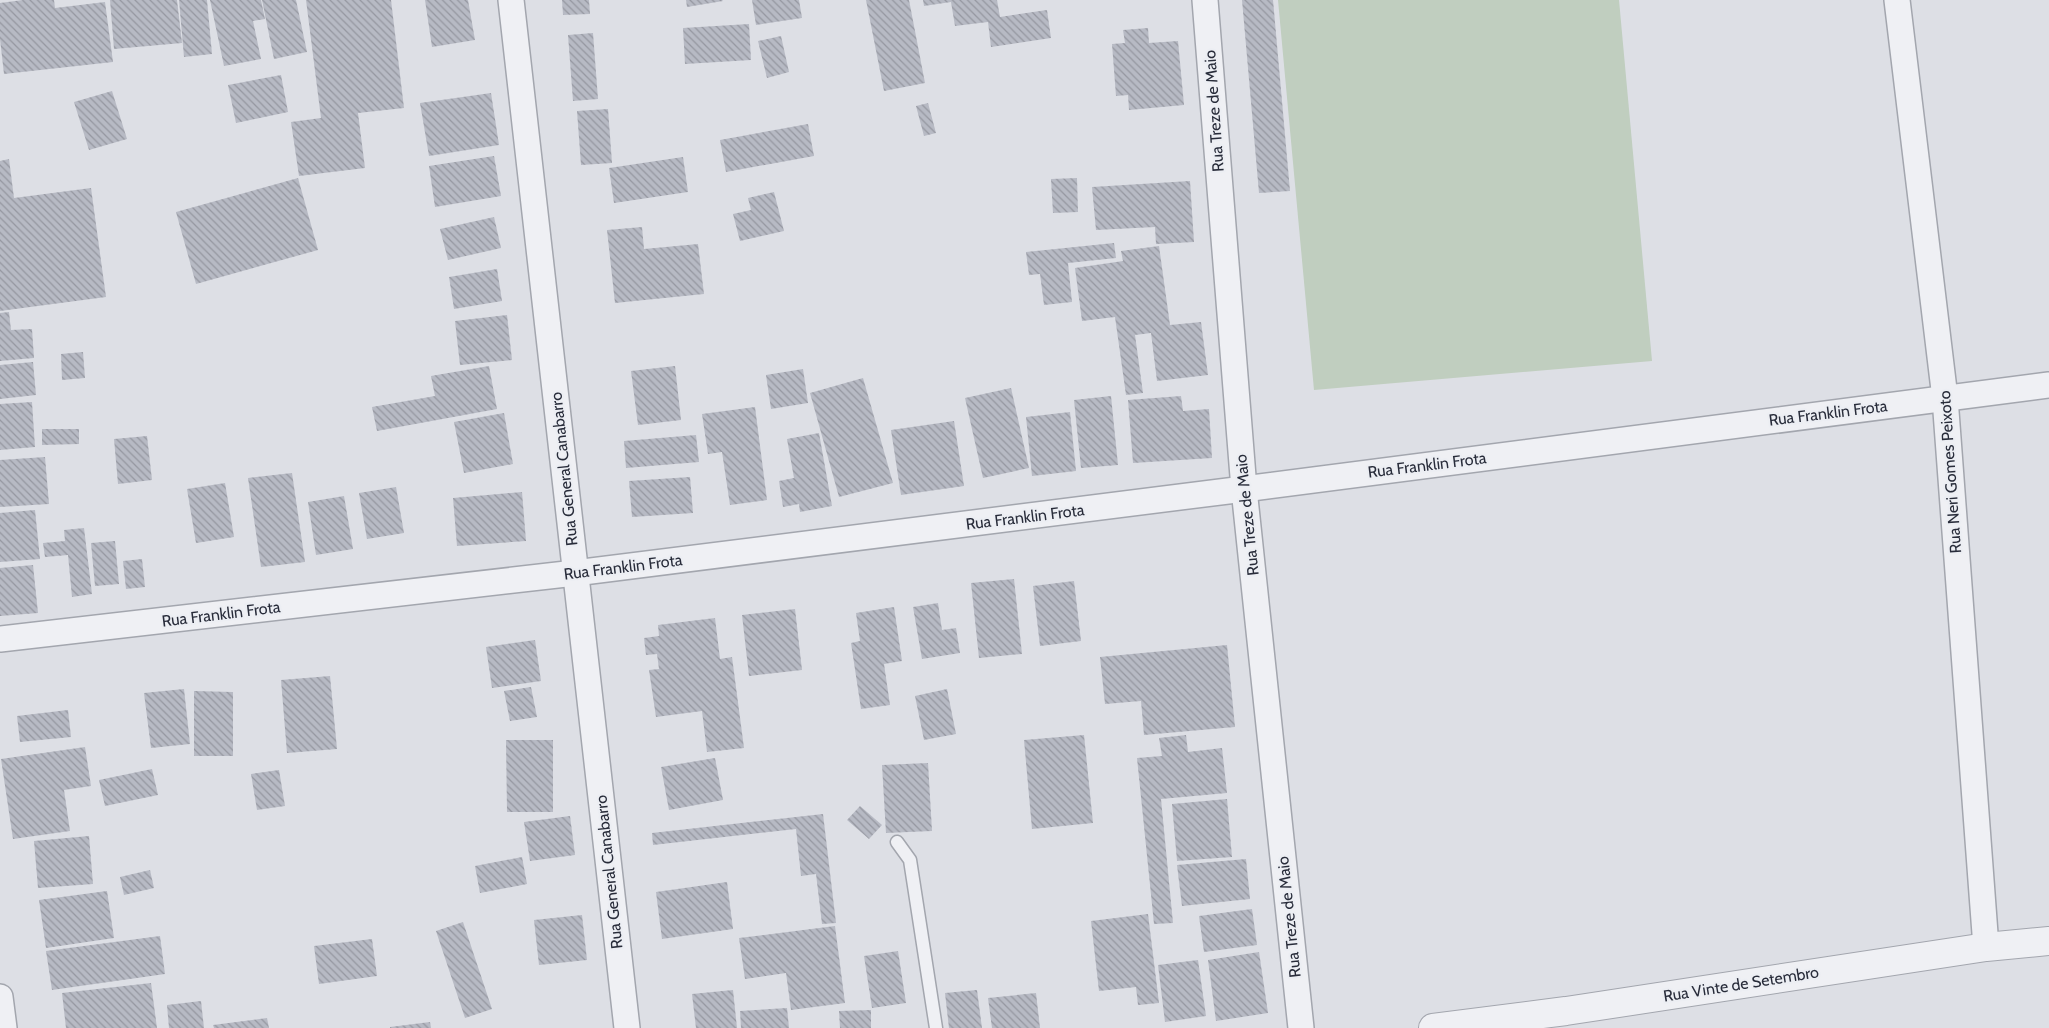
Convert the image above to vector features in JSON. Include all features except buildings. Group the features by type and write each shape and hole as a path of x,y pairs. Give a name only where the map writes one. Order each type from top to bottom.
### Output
{"street":[{"name":"Rua General Canabarro","path":"511,0 627,1028"},
{"name":"Rua Treze de Maio","path":"1206,0 1244,489 1301,1028"},
{"name":"Rua Neri Gomes Peixoto","path":"1896,0 1945,398 1986,947"},
{"name":"Rua Franklin Frota","path":"0,639 576,573 2049,385"},
{"name":"Rua Vinte de Setembro","path":"1433,1028 1566,1011 1986,947 2049,941"},
{"path":"0,997 4,1028"}],"lane":[{"path":"897,842 910,860 936,1028"}],"green space":[{"path":"1278,0 1619,0 1652,361 1314,390"}]}
